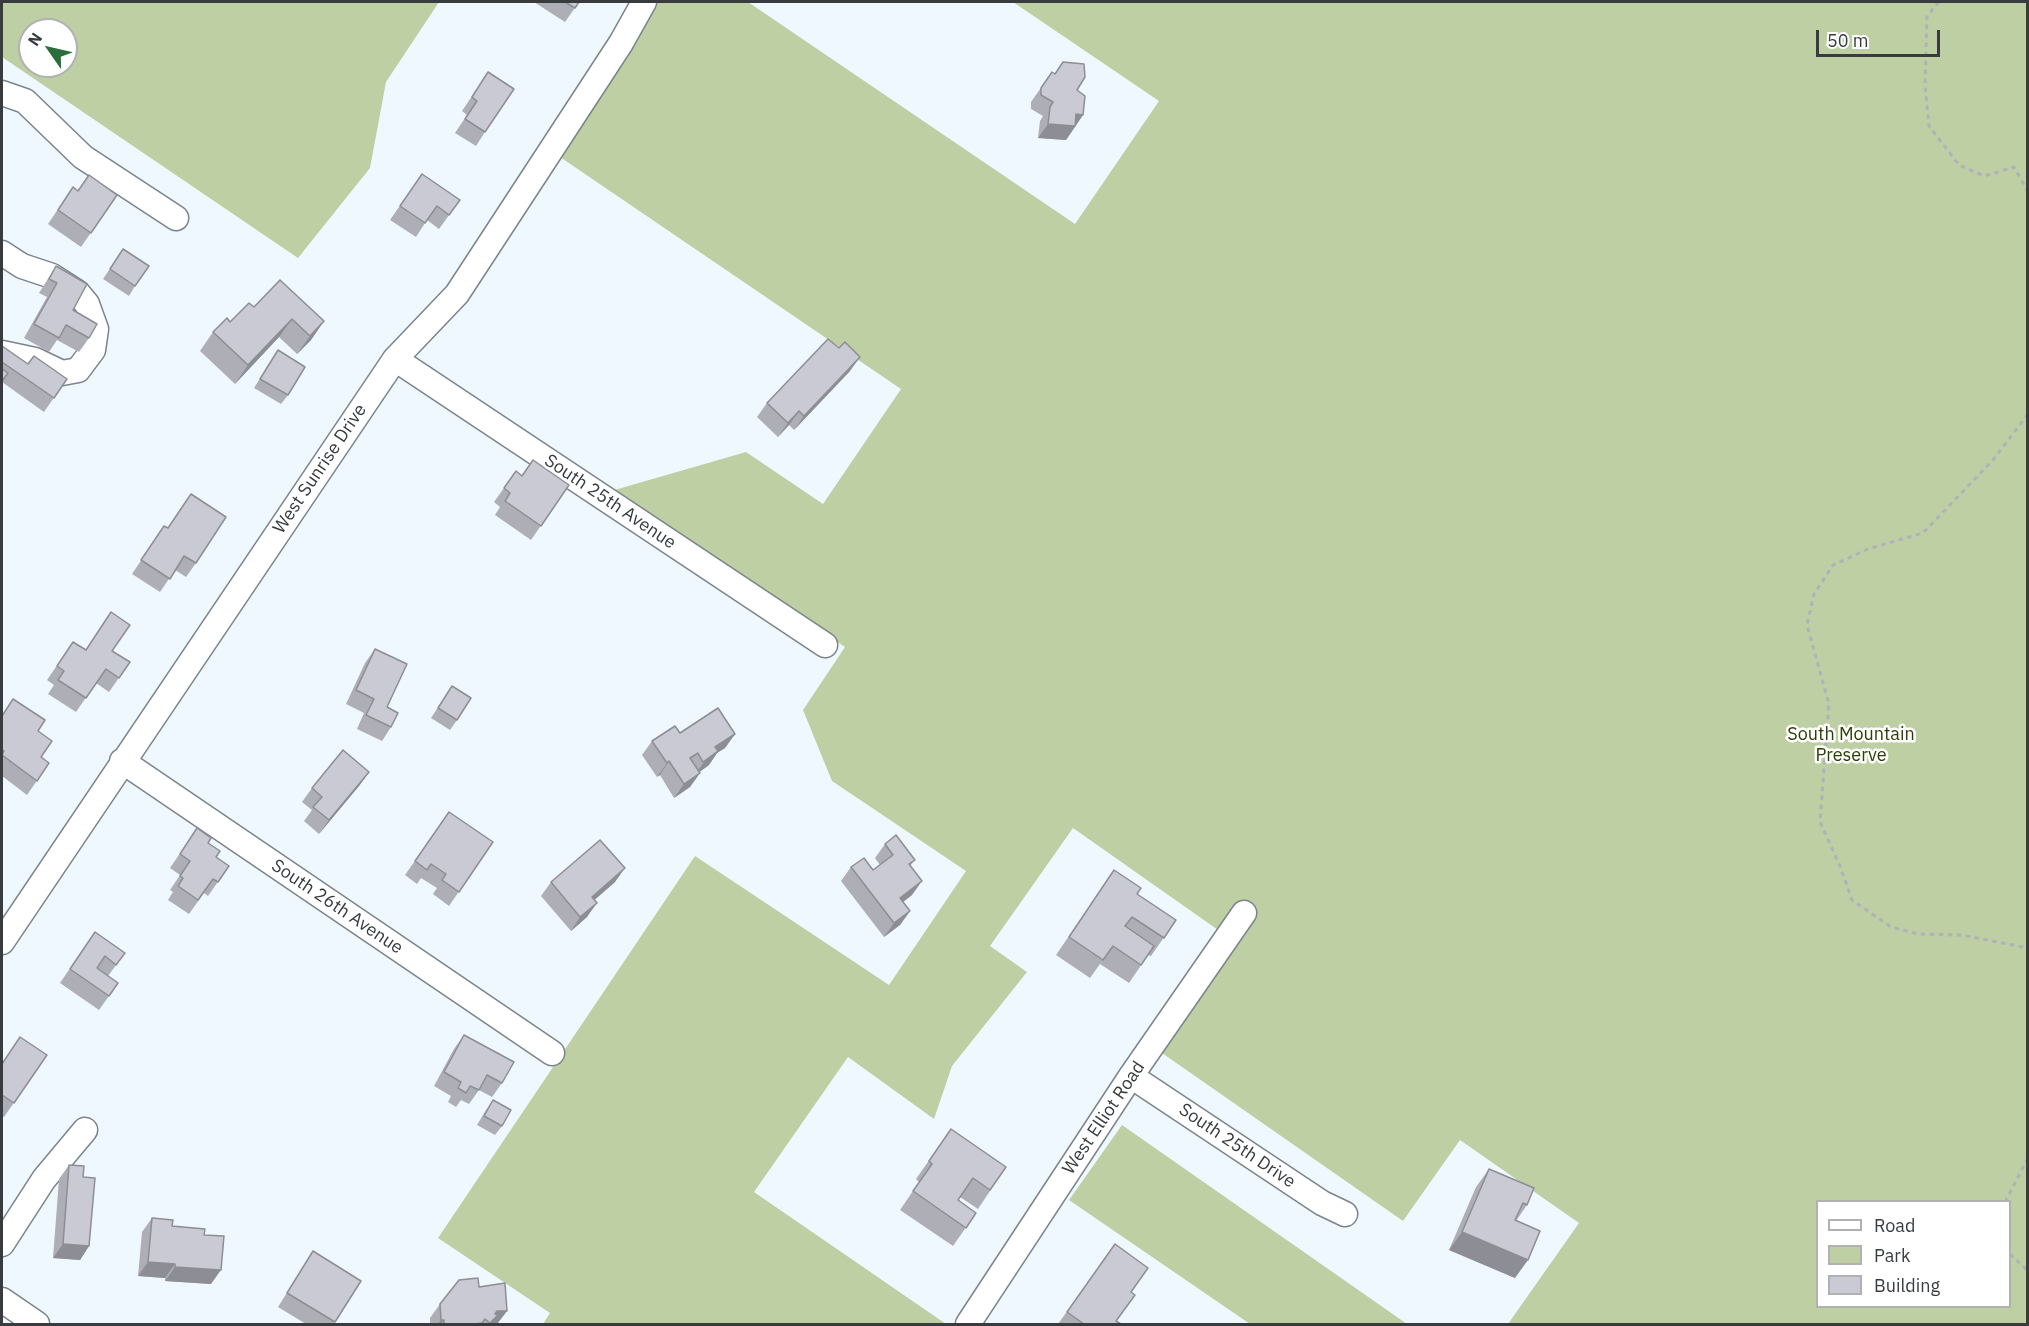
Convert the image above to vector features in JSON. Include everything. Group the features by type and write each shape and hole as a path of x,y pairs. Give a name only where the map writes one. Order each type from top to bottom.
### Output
{"street":[{"name":"West Sunrise Drive","path":"2,942 395,358 457,294 621,43 644,2"},
{"path":"2,93 25,101 83,157 176,218"},
{"path":"2,253 22,266 52,276 77,292 87,304 96,329 93,350 78,370 62,373 35,360 2,353"},
{"name":"South 25th Avenue","path":"395,358 825,645"},
{"name":"South 26th Avenue","path":"122,761 552,1053"},
{"name":"West Elliot Road","path":"968,1324 1131,1076 1244,913"},
{"name":"South 25th Drive","path":"1131,1076 1322,1203 1345,1214"},
{"path":"2,1244 44,1179 85,1130"},
{"path":"2,1300 37,1324"}],"path":[{"path":"1939,2 1926,16 1924,86 1929,126 1959,165 1984,176 2014,167 2028,192"},
{"path":"2028,414 1993,460 1923,533 1868,549 1833,565 1814,594 1807,625 1829,704 1820,822 1840,866 1852,900 1891,927 1900,930 1918,934 1962,935 2028,948"},
{"path":"2007,1200 2028,1158"},
{"path":"2011,1255 2028,1270"}],"green space":[{"path":"2,2 439,2 386,82 370,168 298,258 33,78 78,78 78,18 18,18 18,68 2,57"},
{"name":"South Mountain Preserve","path":"653,2 748,2 1075,224 1159,101 1013,2 2027,2 2027,1324 1508,1324 1579,1223 1460,1140 1403,1221 1162,1053 1238,944 1073,828 990,946 1027,972 952,1066 934,1119 848,1057 754,1192 946,1324 543,1324 550,1313 438,1238 695,856 889,985 966,871 832,781 803,710 845,647 611,491 746,452 823,504 901,389 560,157 628,57"},
{"path":"1122,1125 1407,1324 1250,1324 1069,1200"}],"building":[{"path":"565,2 579,2 575,8"},
{"path":"1063,62 1084,64 1085,77 1077,90 1085,96 1083,115 1076,114 1075,126 1048,124 1050,107 1053,102 1041,95 1041,88 1052,72 1055,74"},
{"path":"488,72 514,89 485,132 465,119 477,101 472,97"},
{"path":"422,174 460,200 449,215 437,206 425,223 400,206"},
{"path":"89,175 117,195 91,233 58,210 73,187 78,191"},
{"path":"123,249 149,266 135,286 110,269"},
{"path":"56,266 87,284 73,310 97,324 89,338 66,325 59,338 34,324 57,283 49,279"},
{"path":"280,280 324,321 310,336 292,319 248,365 213,332 227,318 230,322 249,303 254,307"},
{"path":"828,339 839,348 845,342 860,357 804,416 799,411 788,423 767,403"},
{"path":"2,346 28,364 34,356 67,379 54,398 2,362"},
{"path":"278,350 305,367 288,395 260,379"},
{"path":"2,369 8,373 2,381"},
{"path":"533,460 569,485 541,526 505,501 510,493 504,488 516,471 522,476"},
{"path":"191,494 226,517 196,563 184,556 170,579 141,560 164,526 168,528"},
{"path":"111,612 130,625 112,651 130,662 119,678 106,669 86,698 58,680 64,671 57,666 73,642 86,650"},
{"path":"375,649 407,664 387,707 398,713 391,727 366,715 374,699 356,690"},
{"path":"452,686 471,698 457,720 438,708"},
{"path":"13,699 45,720 38,731 52,741 41,757 49,763 37,781 2,755 4,751 2,750 2,716"},
{"path":"718,708 735,734 715,747 718,751 703,762 698,753 690,758 700,773 684,784 652,741 675,726 680,733"},
{"path":"343,750 369,772 329,820 313,807 322,797 312,788"},
{"path":"449,812 493,842 459,892 442,880 446,874 431,864 427,870 415,861"},
{"path":"197,828 211,838 208,843 220,851 216,857 229,866 218,882 213,879 198,900 178,886 183,878 180,876 190,861 180,854"},
{"path":"896,835 915,860 909,864 922,881 900,898 910,911 894,923 851,867 864,858 873,870 893,855 885,844"},
{"path":"600,840 625,868 592,897 597,903 580,917 551,882"},
{"path":"1114,870 1141,888 1137,894 1176,920 1164,938 1132,917 1125,926 1154,946 1141,965 1113,946 1103,960 1069,937"},
{"path":"95,932 125,953 116,965 105,956 97,968 118,983 109,996 70,969"},
{"path":"464,1035 514,1062 502,1083 487,1075 479,1090 470,1086 466,1093 458,1088 461,1082 444,1072"},
{"path":"20,1037 47,1055 14,1103 2,1095 2,1064"},
{"path":"493,1100 511,1110 502,1126 484,1116"},
{"path":"951,1129 1006,1167 990,1190 973,1178 958,1200 976,1213 966,1228 913,1191 932,1164 929,1161"},
{"path":"69,1165 84,1166 83,1177 95,1178 89,1246 63,1244"},
{"path":"1489,1169 1534,1188 1527,1205 1523,1203 1515,1220 1540,1231 1528,1260 1462,1232"},
{"path":"152,1218 173,1220 172,1226 205,1229 204,1235 224,1236 221,1270 175,1267 175,1264 148,1262"},
{"path":"1115,1244 1148,1268 1131,1292 1135,1295 1116,1321 1121,1324 1084,1324 1067,1312"},
{"path":"313,1251 361,1281 335,1322 287,1293"},
{"path":"478,1278 479,1287 505,1283 507,1311 497,1311 495,1314 498,1315 490,1323 485,1319 482,1323 475,1324 444,1324 444,1320 441,1320 440,1304 459,1280"}]}
